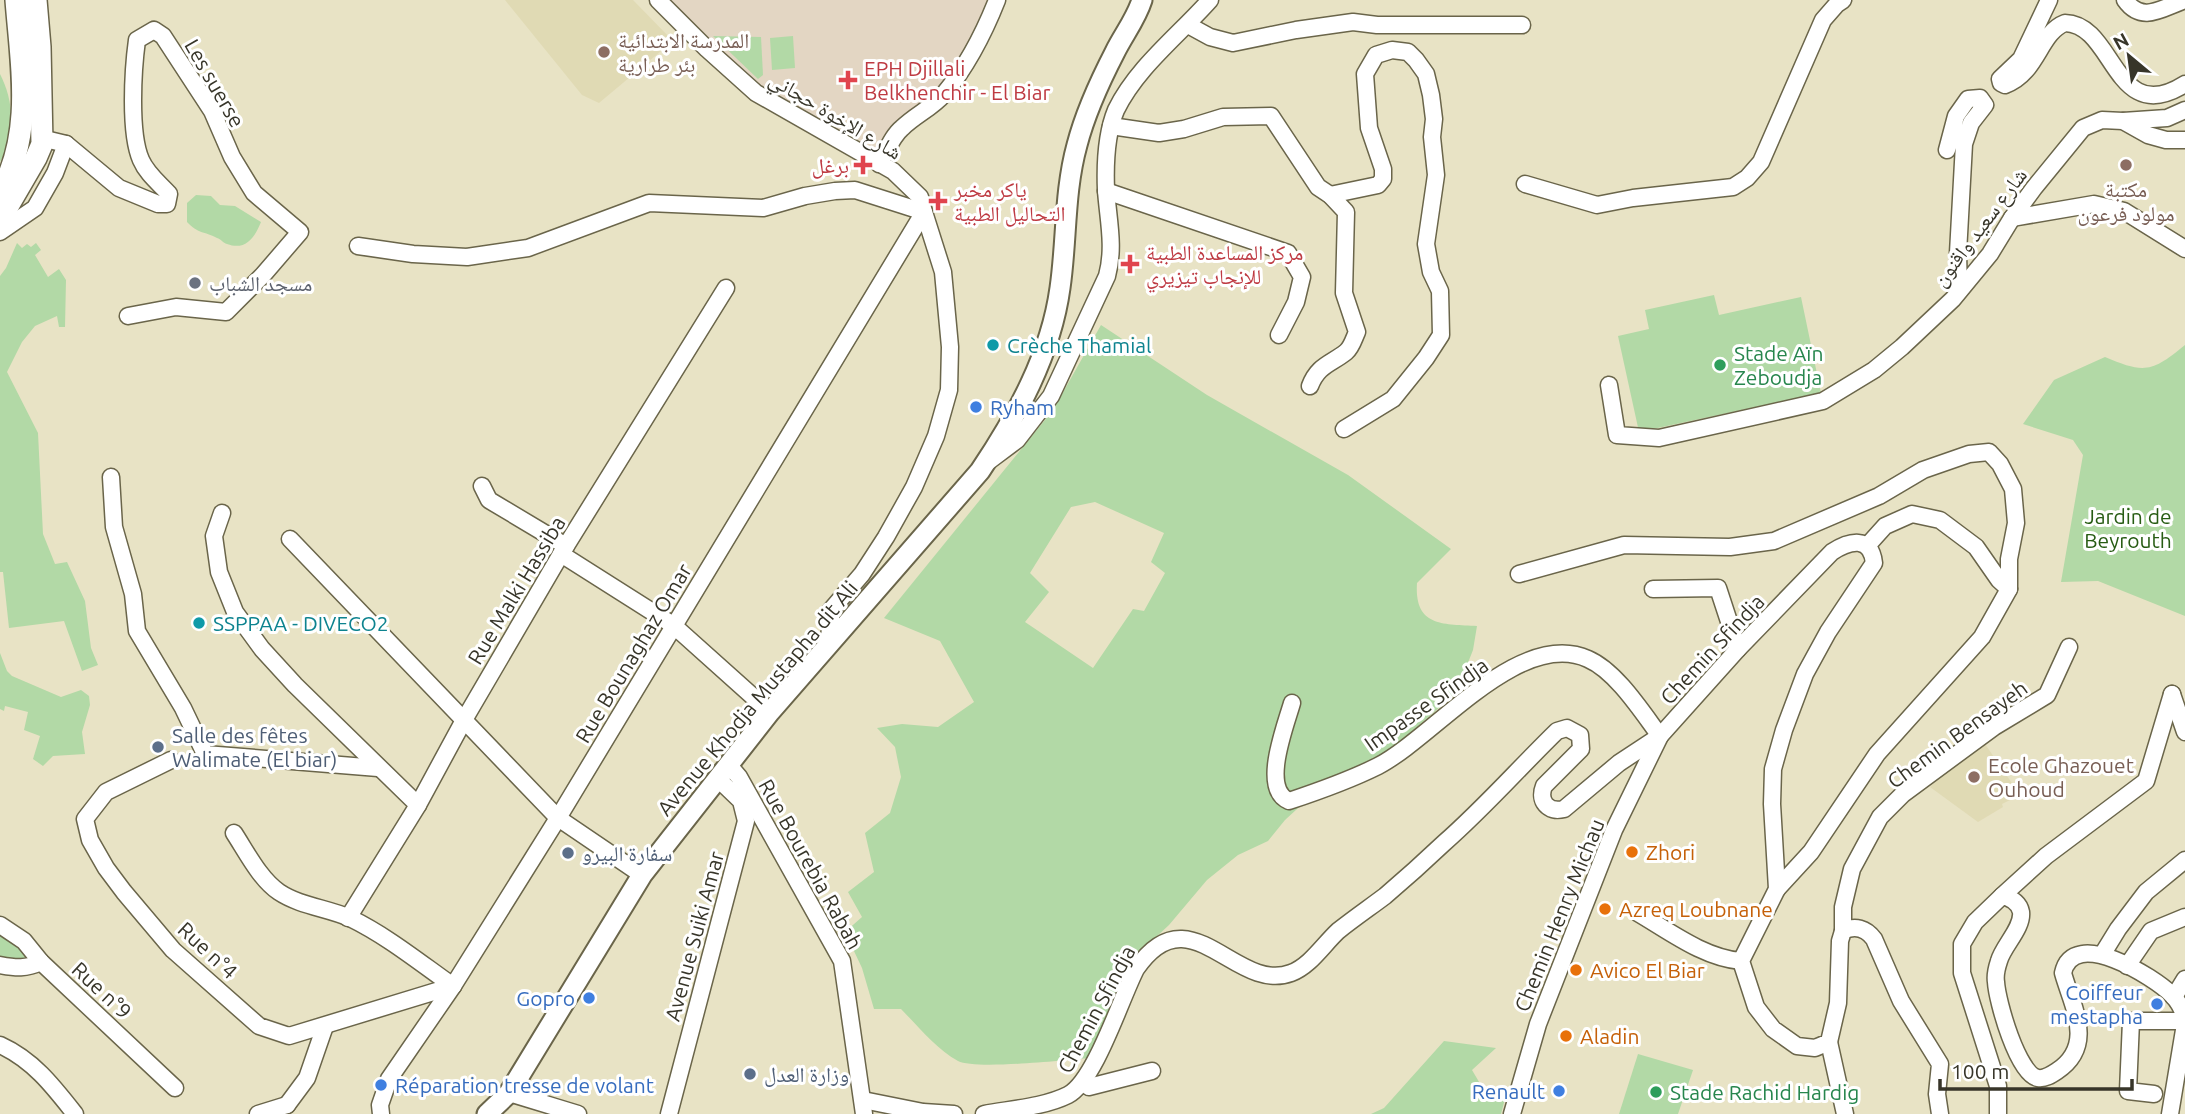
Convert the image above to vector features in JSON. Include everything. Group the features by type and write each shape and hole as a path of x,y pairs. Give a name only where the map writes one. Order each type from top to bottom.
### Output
{"highway":[{"path":"0,193 17,153 24,107 16,0"},
{"path":"0,220 36,158 41,138 40,47 36,0"}],"main road":[{"name":"Avenue Khodja Mustapha dit Ali","path":"487,1114 509,1093 642,875 770,712 987,462 1009,426 1045,350 1060,287 1069,184 1077,142 1114,53 1142,0"}],"street":[{"name":"شارع الإخوة حجاني","path":"658,0 756,93 893,172 919,197 943,272 950,347 949,390 936,436 914,487 886,537 862,574 831,610 827,645"},
{"path":"879,164 901,128 922,114 943,94 964,66 988,23 997,0"},
{"path":"987,462 1017,440 1040,414 1103,286 1111,254 1106,191 1107,154 1116,111 1153,59 1210,0"},
{"path":"1525,184 1597,205 1633,198 1733,187 1747,178 1761,162 1823,20 1843,0"},
{"path":"2049,0 2021,59 2005,73 2000,79 2001,83 2006,85 2024,75 2052,32 2065,23 2081,26 2135,90 2157,96 2174,91 2185,84"},
{"path":"2125,0 2132,11 2146,14 2185,1"},
{"path":"1188,25 1210,37 1233,43 1353,22 1377,25 1522,25"},
{"path":"1377,25 1392,50"},
{"name":"Les suerse","path":"41,138 66,145 119,188 158,204 167,204 169,194 147,171 140,159 134,134 137,40 154,30 163,36 212,111 232,157 254,192 300,232 226,312 176,307 128,316"},
{"path":"1329,195 1378,185 1384,179 1369,128 1365,74 1376,55 1392,50 1408,52 1426,74 1434,119 1432,137 1436,175 1426,244 1431,272 1440,291 1441,335 1426,359 1393,399 1344,429"},
{"path":"1947,150 1956,116 1968,99 1980,98 1985,105 1971,123 1964,144 1958,253 1959,291"},
{"name":"شارع سعيد واقنون","path":"1609,385 1617,435 1628,436 1659,438 1823,401 1874,370 1902,347 1959,291 1990,254 2012,218 2083,128 2102,120 2166,118 2185,110"},
{"path":"1111,126 1159,132 1184,129 1223,117 1271,116 1318,187 1346,212 1344,293 1357,332 1348,351 1332,359 1314,374 1310,386"},
{"path":"2123,121 2148,135 2166,140 2185,140"},
{"path":"0,232 35,208 55,173 66,145"},
{"path":"358,246 413,254 467,257 528,248 649,203 763,208 804,196 835,191 855,190 924,212"},
{"path":"1106,191 1288,253 1302,277 1296,302 1279,335"},
{"path":"2012,218 2094,204 2124,211 2185,249"},
{"name":"Rue Bounaghaz Omar","path":"381,1114 383,1091 389,1079 453,986 558,818 673,625 761,486 924,212"},
{"name":"Rue Malki Hassiba","path":"348,918 418,805 464,720 564,550 726,288"},
{"path":"1519,574 1624,545 1730,547 1774,541 1879,496 1923,470 1969,454 1989,452 2000,464 2013,489 2016,523 2009,559 2009,589 1982,637 1877,754 1811,852 1777,889 1741,961 1756,1007 1773,1029 1797,1046 1815,1048 1829,1042"},
{"path":"111,477 114,527 133,594 137,631 183,708 205,754 379,768"},
{"path":"482,486 489,500 673,625 770,712"},
{"path":"222,513 214,536 219,572 235,612 262,649 418,805"},
{"path":"1777,889 1772,804 1773,769 1805,674 1828,632 1874,563 1867,546 1885,526 1912,514 1940,520 1976,547 1999,580 2009,589"},
{"path":"290,539 558,818 642,875"},
{"name":"Chemin Sfindja","path":"984,1114 1055,1100 1076,1090 1083,1082 1136,969 1146,955 1161,942 1186,939 1265,975 1290,974 1304,965 1338,931 1387,894 1447,841 1560,729 1567,728 1580,735 1582,746 1579,753 1543,789 1544,804 1557,811 1564,809 1619,763 1660,736 1738,649 1832,552 1845,543 1859,541 1867,546"},
{"path":"1653,589 1718,588 1738,649"},
{"name":"Chemin Bensayeh","path":"1843,931 1843,907 1852,869 1881,817 1903,794 1994,727 2047,695 2069,647"},
{"name":"Impasse Sfindja","path":"1292,703 1277,755 1275,785 1279,795 1289,801 1380,765 1490,681 1545,655 1574,654 1600,666 1633,700 1660,736"},
{"path":"1998,1114 1998,1086 1962,973 1962,944 1975,922 2046,856 2146,782 2172,694 2185,732"},
{"name":"Chemin Henry Michau","path":"1513,1114 1538,1024 1614,830 1660,736"},
{"name":"Rue n°4","path":"172,760 106,792 85,819 90,840 106,868 173,950 259,1026 289,1036 453,986"},
{"name":"Rue Bourebia Rabah","path":"722,771 737,773 749,807 842,961 864,1107"},
{"name":"Avenue Suiki Amar","path":"669,1114 749,807"},
{"path":"234,833 262,875 278,892 296,901 348,918 396,945 453,986"},
{"path":"2102,955 2146,892 2185,860"},
{"path":"2002,895 2015,902 2021,917 2000,959 1996,981 2001,1009 2020,1062 2033,1077 2041,1078 2061,1069 2073,1054 2079,1033 2079,1020 2063,973 2066,964 2079,954 2102,955 2163,987 2174,997 2185,1021 2170,1114"},
{"path":"1637,913 1702,949 1730,960 1741,961"},
{"path":"2127,966 2151,931 2185,916"},
{"name":"Rue n°9","path":"0,925 24,941 41,962 174,1088"},
{"path":"1845,1114 1829,1042 1838,1003 1840,941 1843,931 1858,928 1867,931 1874,939 1902,1001 1940,1064 1937,1094 1940,1114"},
{"path":"0,965 30,968 41,962"},
{"path":"2174,997 2185,979"},
{"path":"2154,1094 2128,1091 2131,1021 2185,1021"},
{"path":"258,1114 291,1110 307,1078 324,1026"},
{"path":"0,1045 20,1054 75,1114"},
{"path":"1083,1082 1089,1087 1152,1071"},
{"path":"509,1093 578,1114"},
{"path":"864,1107 954,1114"}],"shaded area":[{"name":"المدرسة الابتدائية بئر طرارية","path":"505,0 633,0 673,41 599,103 582,95"},
{"name":"EPH Djillali Belkhenchir - El Biar","path":"668,0 989,0 971,41 951,73 933,96 879,151 758,88"},
{"name":"Ecole Ghazouet Ouhoud","path":"1985,744 2020,795 2002,804 2003,807 1978,822 1930,787 1950,766"}],"green space":[{"path":"713,36 761,37 763,75 758,79"},
{"path":"793,36 795,68 772,70 770,38"},
{"path":"0,74 8,95 11,129 0,162"},
{"path":"196,195 211,196 220,205 235,206 261,222 256,233 245,244 234,246 194,229 187,222 187,203"},
{"path":"17,243 22,248 36,243 41,250 35,255 48,277 59,269 66,280 65,327 59,327 57,316 35,326 22,342 7,372 38,433 43,534 55,564 67,562 85,601 91,648 98,665 82,671 64,621 9,628 3,572 0,572 0,276"},
{"name":"Stade Aïn Zeboudja","path":"1714,295 1719,315 1801,297 1821,393 1639,432 1618,336 1649,329 1645,310"},
{"path":"1101,325 1207,395 1348,475 1451,549 1417,583 1420,608 1433,620 1442,623 1477,626 1473,650 1456,693 1395,746 1309,798 1285,820 1268,841 1238,855 1207,880 1169,925 1141,951 1113,997 1102,1035 1089,1058 1021,1064 968,1064 942,1050 901,1009 874,1009 862,968 845,932 862,917 848,892 874,872 865,833 890,813 901,777 895,747 877,728 902,724 938,727 974,702 940,641 884,618 1053,410","holes":["1095,502 1164,533 1151,562 1165,573 1144,611 1133,609 1093,668 1025,622 1049,592 1030,573 1071,507"]},
{"name":"Jardin de Beyrouth","path":"2185,345 2185,616 2098,581 2061,582 2083,455 2073,440 2023,424 2054,380 2105,357 2130,366 2148,368 2164,361"},
{"path":"0,653 7,671 12,676 61,697 81,690 89,696 90,705 82,732 85,754 53,756 43,766 33,759 40,736 24,730 28,712 5,706 4,711 0,709"},
{"path":"0,934 30,954 29,960 27,962 0,956"},
{"path":"1444,1041 1496,1048 1472,1070 1482,1087 1506,1095 1501,1114 1371,1114 1384,1108"},
{"name":"Stade Rachid Hardig","path":"1638,1054 1693,1070 1678,1114 1619,1114"}],"place":[{"name":"المدرسة الابتدائية بئر طرارية","path":"604,52"},
{"name":"EPH Djillali Belkhenchir - El Biar","path":"848,80"},
{"name":"برغل","path":"863,165"},
{"name":"مكتبة مولود فرعون","path":"2126,165"},
{"name":"ياكر مخبر التحاليل الطبية","path":"938,201"},
{"name":"مركز المساعدة الطبية للإنجاب تيزيري","path":"1130,264"},
{"name":"مسجد الشباب","path":"195,283"},
{"name":"Crèche Thamial","path":"993,345"},
{"name":"Stade Aïn Zeboudja","path":"1720,365"},
{"name":"Ryham","path":"976,407"},
{"name":"SSPPAA - DIVECO2","path":"199,623"},
{"name":"Salle des fêtes Walimate (El biar)","path":"158,747"},
{"name":"Ecole Ghazouet Ouhoud","path":"1974,777"},
{"name":"Zhori","path":"1632,852"},
{"name":"سفارة البيرو","path":"568,853"},
{"name":"Azreq Loubnane","path":"1605,909"},
{"name":"Avico El Biar","path":"1576,970"},
{"name":"Gopro","path":"589,998"},
{"name":"Coiffeur mestapha","path":"2157,1004"},
{"name":"Aladin","path":"1566,1036"},
{"name":"وزارة العدل","path":"750,1074"},
{"name":"Réparation tresse de volant","path":"381,1085"},
{"name":"Renault","path":"1559,1091"},
{"name":"Stade Rachid Hardig","path":"1656,1092"}]}
